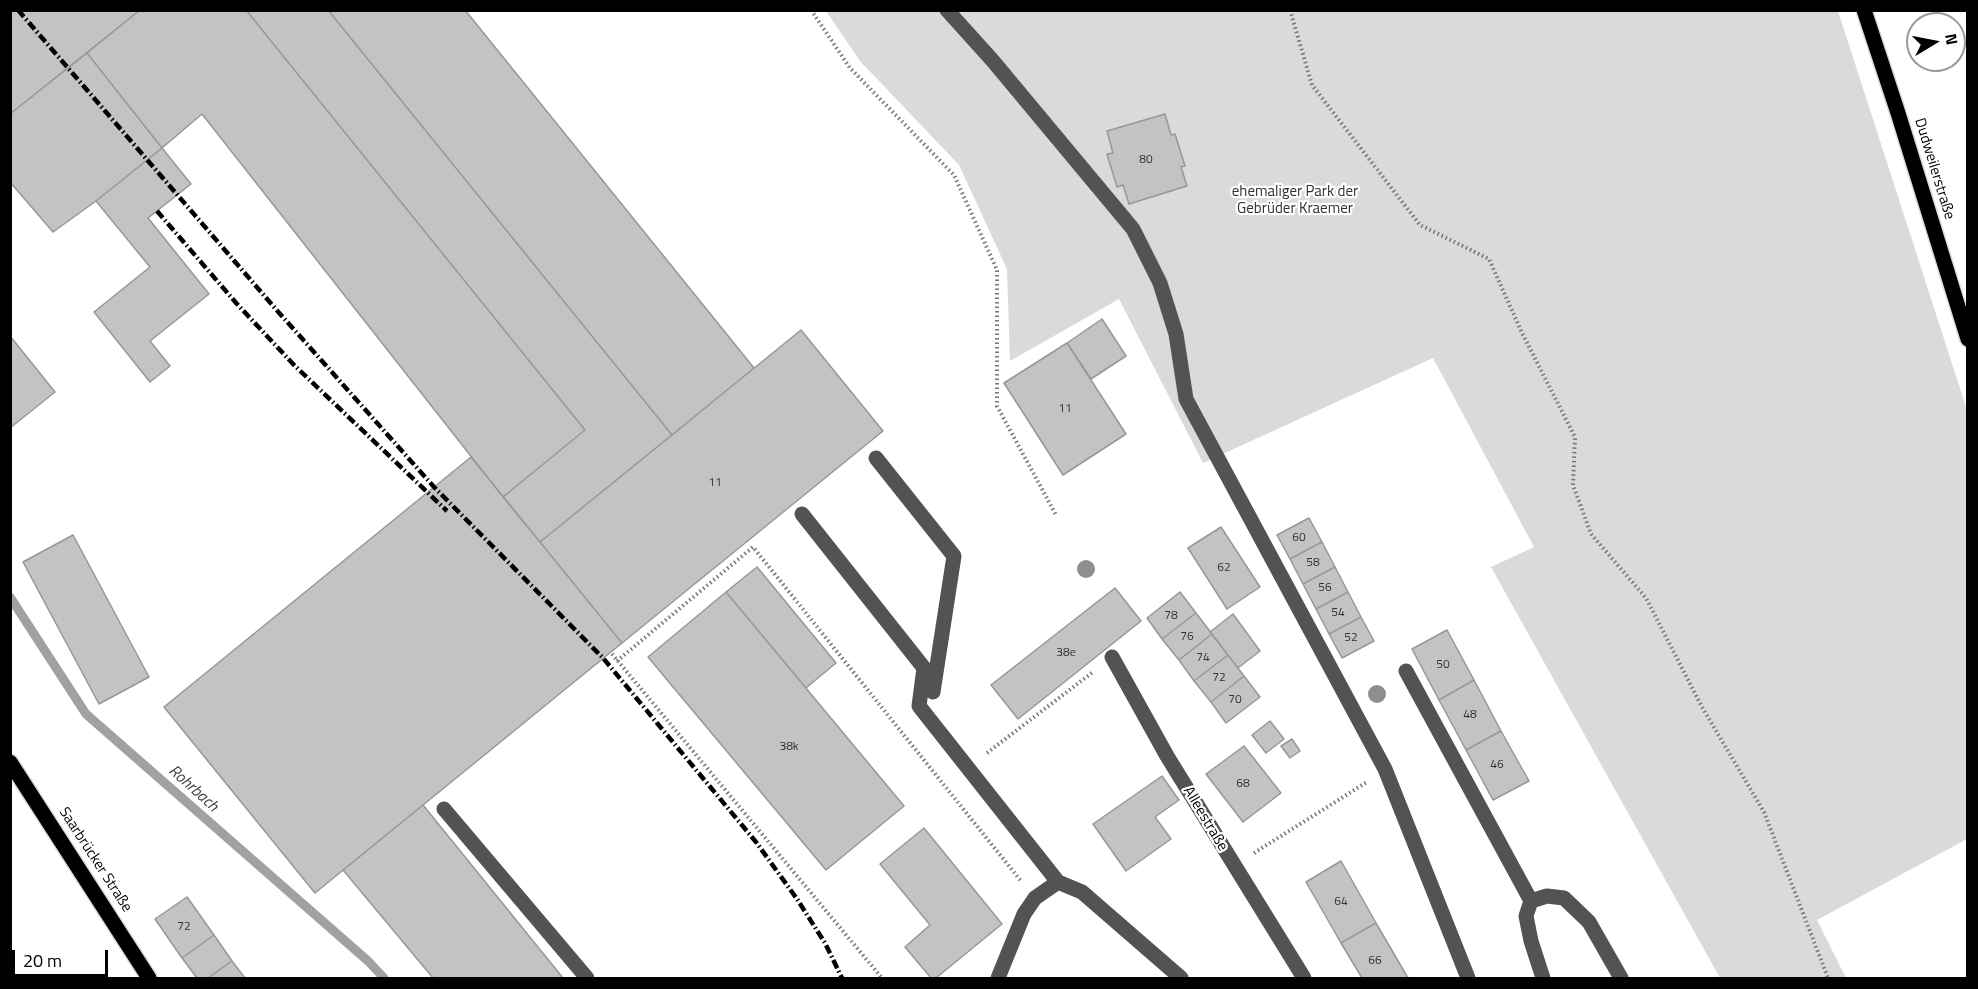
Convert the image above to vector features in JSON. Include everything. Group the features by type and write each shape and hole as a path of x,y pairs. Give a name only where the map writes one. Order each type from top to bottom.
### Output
{"main road":[{"name":"Dudweilerstraße","path":"1864,10 1968,339"},
{"name":"Saarbrücker Straße","path":"10,762 149,978"}],"lane":[{"path":"947,10 993,61 1133,229 1160,283 1176,334 1186,399 1384,770 1468,978"},
{"path":"876,458 954,556 933,692"},
{"path":"801,514 924,668 919,706 1059,882 1082,892 1181,978"},
{"name":"Alleestraße","path":"1112,657 1167,756 1304,978"},
{"path":"1406,671 1531,901 1526,916 1543,978"},
{"path":"444,809 587,978"},
{"path":"998,978 1024,914 1035,898 1059,882"},
{"path":"1531,901 1547,896 1564,898 1577,909 1589,922 1621,978"}],"path":[{"path":"811,10 850,68 954,176 997,270 997,406 1056,515"},
{"path":"1290,10 1312,85 1420,225 1489,259 1522,333 1575,437 1573,485 1591,534 1646,598 1702,707 1764,812 1828,978"},
{"path":"617,661 753,547 1035,898"},
{"path":"612,654 882,978"},
{"path":"969,767 1112,657"},
{"path":"1234,867 1384,770"}],"green space":[{"name":"ehemaliger Park der Gebrüder Kraemer","path":"826,11 1838,11 1967,410 1967,839 1817,920 1846,978 1720,978 1491,567 1534,547 1433,358 1203,463 1119,299 1010,361 1007,269 959,165 860,61"}],"building":[{"path":"10,10 140,10 10,114"},
{"path":"140,10 246,10 585,430 503,497 202,114 162,148 87,53"},
{"path":"246,10 328,10 672,435 540,542 503,497 585,430"},
{"path":"328,10 465,10 754,368 672,435"},
{"path":"87,53 162,148 53,232 10,182 10,114"},
{"path":"1165,114 1171,135 1175,134 1185,166 1181,167 1187,186 1129,204 1123,185 1117,187 1107,154 1113,153 1107,131"},
{"path":"162,148 191,184 148,218 209,294 150,341 170,366 150,382 94,312 150,267 96,201"},
{"path":"1102,319 1126,356 1091,379 1067,343"},
{"path":"801,330 883,431 622,643 540,542"},
{"path":"10,336 55,392 10,428"},
{"path":"1067,343 1126,434 1063,475 1004,383"},
{"path":"471,457 622,643 315,893 164,707"},
{"path":"1309,518 1322,542 1290,559 1277,535"},
{"path":"1221,527 1260,587 1227,609 1188,548"},
{"path":"73,535 149,677 99,704 23,562"},
{"path":"1322,542 1335,567 1303,584 1290,559"},
{"path":"757,567 836,663 806,688 726,592"},
{"path":"1335,567 1348,592 1316,609 1303,584"},
{"path":"1115,588 1141,621 1018,719 991,685"},
{"path":"726,592 904,806 826,870 648,657"},
{"path":"1180,592 1196,613 1162,639 1147,618"},
{"path":"1348,592 1361,617 1329,634 1316,609"},
{"path":"1196,613 1212,634 1179,660 1162,639"},
{"path":"1233,614 1260,651 1238,668 1210,632"},
{"path":"1361,617 1374,641 1342,658 1329,634"},
{"path":"1447,630 1474,680 1439,700 1412,649"},
{"path":"1212,634 1228,655 1194,681 1179,660"},
{"path":"1228,655 1244,676 1211,702 1194,681"},
{"path":"1244,676 1260,697 1226,723 1211,702"},
{"path":"1474,680 1501,731 1466,750 1439,700"},
{"path":"1270,721 1284,739 1266,753 1252,735"},
{"path":"1501,731 1529,781 1493,800 1466,750"},
{"path":"1292,739 1300,751 1290,758 1281,746"},
{"path":"1244,746 1281,793 1243,822 1206,774"},
{"path":"1162,776 1179,800 1155,817 1171,839 1126,871 1093,824"},
{"path":"423,805 563,978 433,978 343,870"},
{"path":"924,828 1002,924 936,978 931,978 905,947 930,925 880,864"},
{"path":"1341,861 1376,923 1341,943 1306,882"},
{"path":"187,897 214,935 182,958 155,919"},
{"path":"1376,923 1408,978 1362,978 1341,943"},
{"path":"214,935 232,961 208,978 197,978 182,958"},
{"path":"232,961 245,978 208,978"}],"waterway":[{"name":"Rohrbach","path":"10,597 86,714 368,961 384,978"}],"railway":[{"path":"18,10 274,307 434,487 603,658 756,842 825,943 842,978"},
{"path":"157,211 237,304 294,365 447,511"}]}
